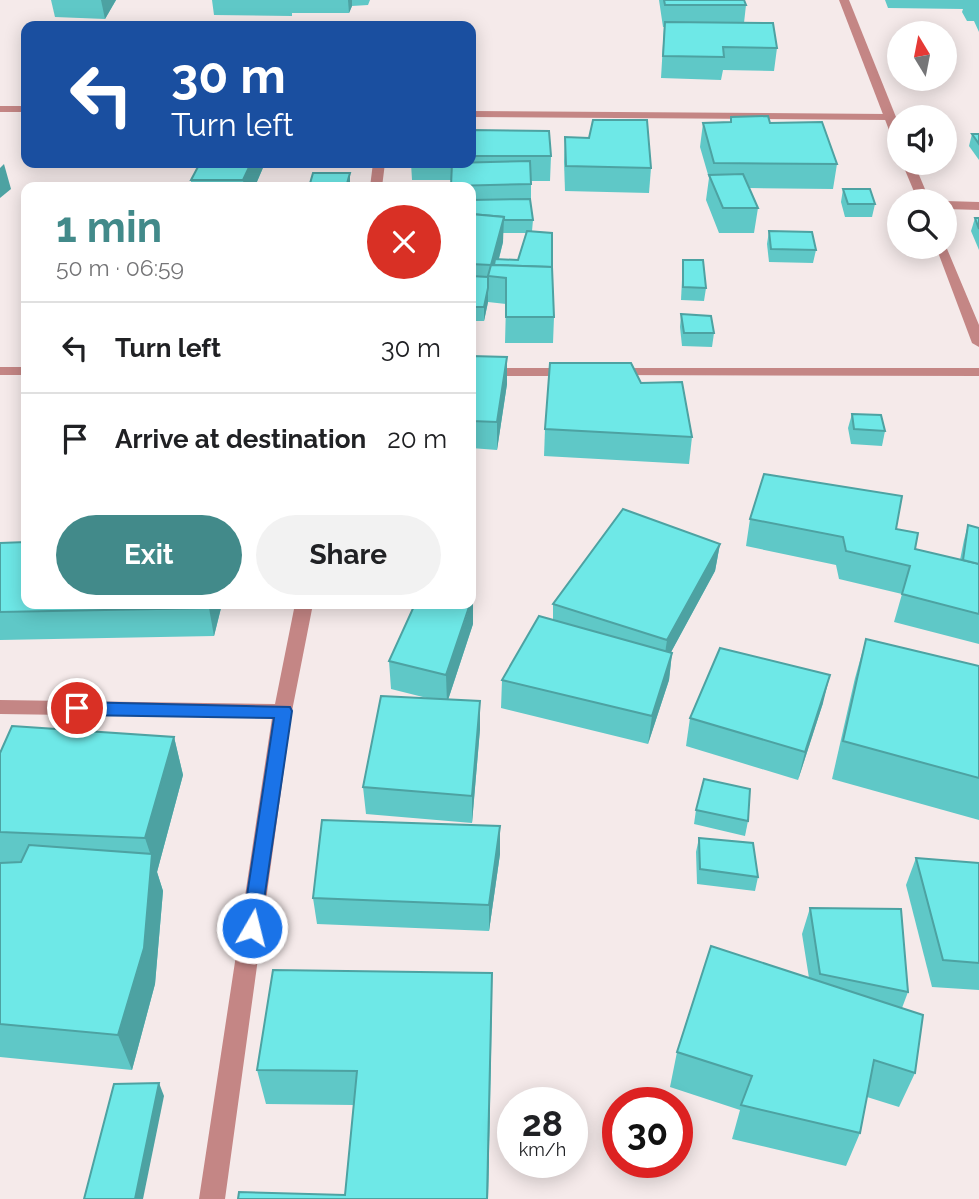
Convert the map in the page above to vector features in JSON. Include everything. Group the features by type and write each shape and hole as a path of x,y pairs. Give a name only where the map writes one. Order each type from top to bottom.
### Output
{"street":[{"path":"844,0 872,67 887,114"},
{"path":"0,109 21,109"},
{"path":"476,114 887,117"},
{"path":"957,205 979,206"},
{"path":"947,259 979,343"},
{"path":"0,371 21,371"},
{"path":"476,372 979,372"},
{"path":"212,1199 284,711 303,609"},
{"path":"0,707 284,711"}],"building":[{"path":"664,0 744,0 746,5 665,5"},
{"path":"665,22 773,23 777,48 723,47 724,57 663,56"},
{"path":"768,116 770,123 822,122 837,164 714,163 703,123 731,122 731,117"},
{"path":"593,120 647,120 651,168 566,166 565,137 589,138"},
{"path":"476,130 549,131 551,156 476,156"},
{"path":"972,134 979,134 979,144"},
{"path":"530,161 531,184 476,185 476,182 451,182 452,168 476,168 476,162"},
{"path":"197,168 249,168 243,180 191,180"},
{"path":"313,173 350,173 347,182 310,182"},
{"path":"743,174 758,208 723,208 709,175"},
{"path":"843,189 870,189 875,204 848,204"},
{"path":"530,199 533,220 504,220 504,217 476,214 476,200"},
{"path":"476,214 504,217 491,265 476,264"},
{"path":"527,231 552,233 552,267 494,265 495,259 518,260"},
{"path":"769,231 812,232 816,250 771,249"},
{"path":"683,260 703,260 706,288 683,287"},
{"path":"491,265 552,267 554,317 506,317 506,278 488,276"},
{"path":"476,276 488,277 484,307 476,307"},
{"path":"681,314 711,316 714,333 684,333"},
{"path":"476,356 507,357 497,422 476,421"},
{"path":"550,363 631,363 641,383 682,382 692,437 545,429"},
{"path":"852,414 881,415 885,431 854,429"},
{"path":"764,474 902,496 896,529 918,533 915,549 979,564 979,614 902,594 910,566 846,551 843,537 750,519"},
{"path":"623,509 720,544 667,640 553,604"},
{"path":"968,525 979,528 979,564 963,560"},
{"path":"21,542 21,609 157,609 0,612 0,543"},
{"path":"413,609 468,609 446,675 389,661"},
{"path":"539,616 672,653 652,716 502,680"},
{"path":"866,639 979,666 979,778 843,741"},
{"path":"720,648 830,675 805,752 690,718"},
{"path":"381,696 480,701 472,796 363,787"},
{"path":"12,726 174,737 145,838 0,832 0,753"},
{"path":"704,779 750,789 748,821 696,810"},
{"path":"322,820 500,826 489,905 313,898"},
{"path":"699,838 753,843 758,877 700,869"},
{"path":"29,845 152,854 144,948 118,1035 0,1024 0,863 21,862"},
{"path":"916,858 979,863 979,963 943,960"},
{"path":"810,908 901,909 908,992 820,974"},
{"path":"711,946 923,1015 915,1073 874,1060 860,1133 741,1105 752,1076 677,1052"},
{"path":"273,970 492,973 487,1199 238,1199 239,1192 345,1195 357,1071 257,1070"},
{"path":"159,1083 135,1199 84,1199 114,1084"}],"route":[{"path":"77,708 284,711 252,928"}]}
